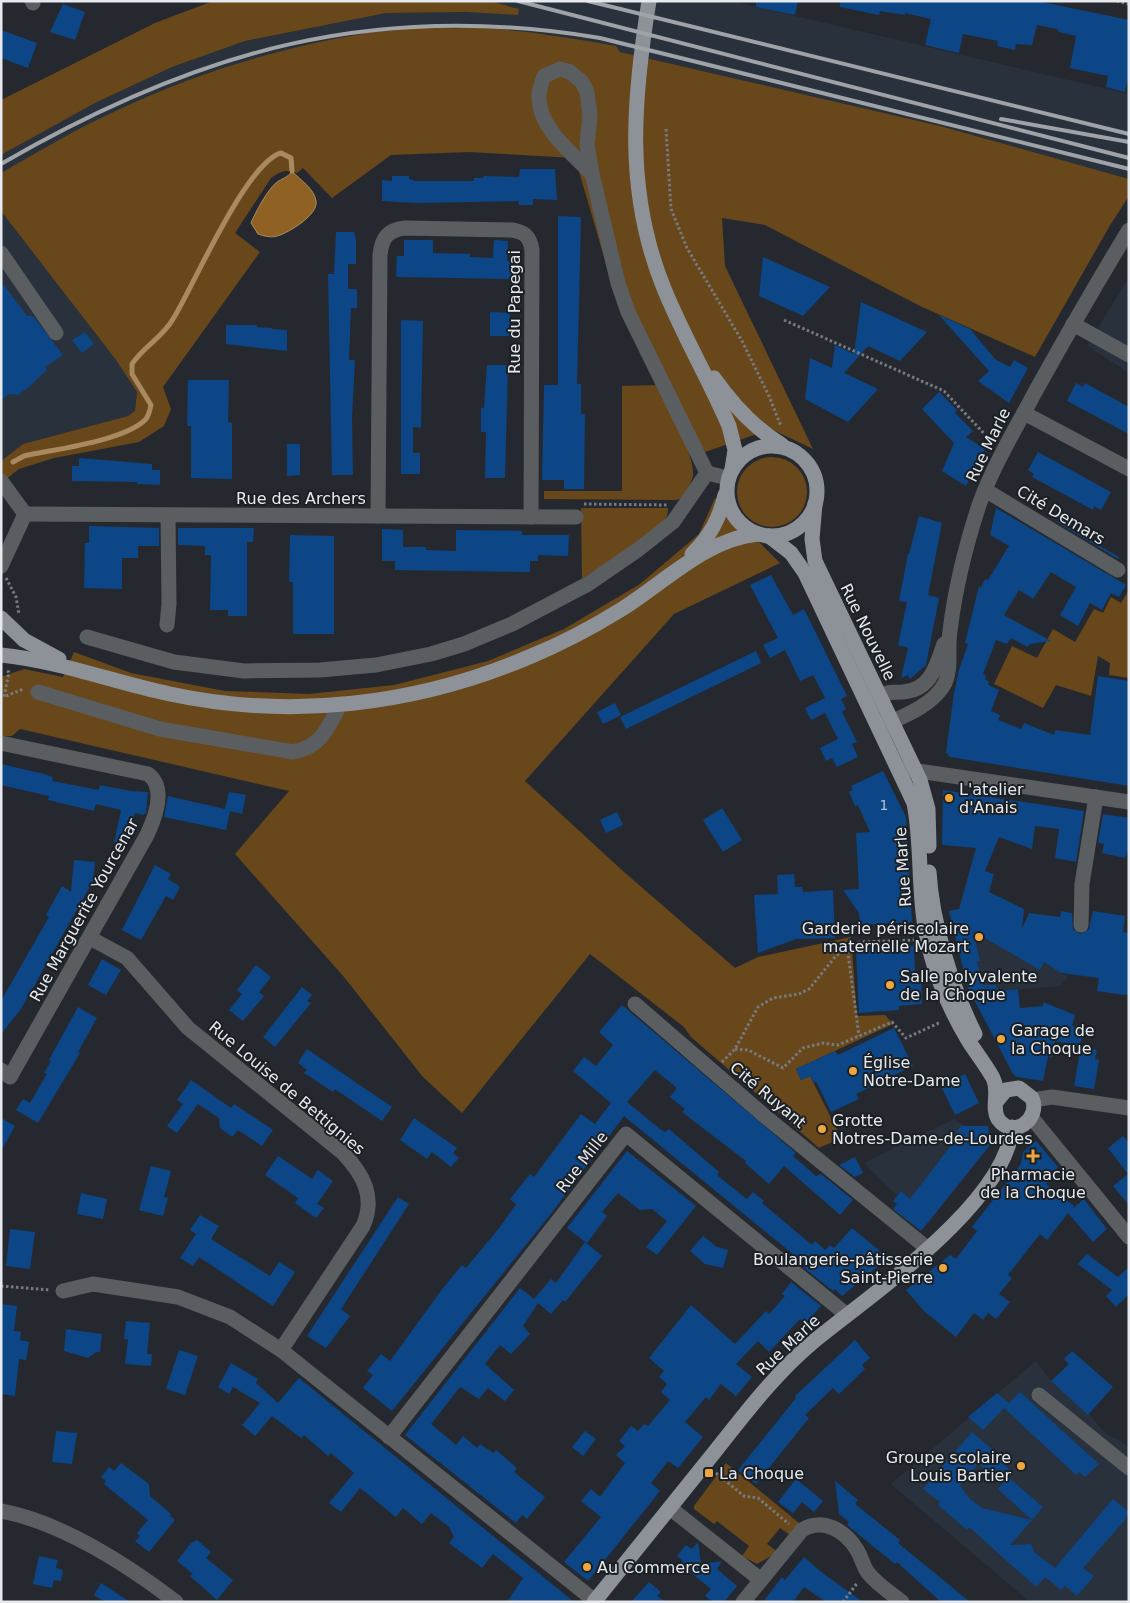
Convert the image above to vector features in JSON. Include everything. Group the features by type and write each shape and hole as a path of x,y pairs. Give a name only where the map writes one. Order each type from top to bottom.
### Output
{"main road":[{"path":"649,1 634,119 637,181 645,226 655,264 669,301 730,426 735,450 721,512 711,533 675,571"},
{"path":"1,655 80,669 141,688 213,702 265,706 340,705 422,693 508,666 592,627 675,571 724,541 736,537 787,533 800,526 809,516 815,504 817,486 812,469 801,456 760,430 742,414 693,350"},
{"path":"763,535 746,528 736,518 728,501 729,478 740,458 755,448 772,445 786,447"},
{"name":"Rue Nouvelle","path":"815,504 812,539 816,565 885,724 898,768"},
{"name":"Rue Nouvelle","path":"763,535 786,548 798,561 873,697"},
{"path":"1,618 17,635 80,669"},
{"name":"Rue Nouvelle","path":"885,724 915,770"},
{"name":"Rue Marle","path":"898,768 914,803 917,819 923,910 929,947 954,1015 994,1080 997,1091 996,1102"},
{"name":"Rue Marle","path":"915,770 925,795 928,809 929,874 939,927 952,975 965,1013 981,1046 1001,1076 1016,1088"},
{"path":"1016,1088 1025,1091 1033,1100 1034,1111 1032,1118 1023,1125 1012,1127 1004,1124 997,1117 996,1102 1004,1092 1016,1088"},
{"name":"Rue Marle","path":"594,1601 771,1383 805,1349 928,1248 951,1226 988,1184 1009,1145 1012,1127"}],"street":[{"path":"592,174 550,129 541,113 538,94 544,76 560,69 570,72 582,82 587,92 590,115 588,144 592,174 618,283 628,312 707,473"},
{"name":"Rue du Papegai","path":"378,516 380,255 385,236 390,231 405,228 512,230 525,234 531,243 531,517"},
{"name":"Rue Marle","path":"873,697 915,690 924,685 934,673 950,631 968,543 985,490 1002,454 1072,324 1129,230"},
{"path":"1,254 56,333"},
{"path":"1072,324 1129,355"},
{"path":"1024,413 1129,469"},
{"path":"707,473 729,478"},
{"path":"87,636 174,662 244,671 320,670 376,665 423,656 464,644 506,626 588,584 630,556 673,522 707,473"},
{"path":"1,481 25,514"},
{"name":"Cité Demars","path":"985,490 1118,570"},
{"path":"1,544 25,514"},
{"path":"3,570 25,514"},
{"name":"Rue des Archers","path":"25,514 576,517"},
{"path":"167,625 169,604 168,515"},
{"name":"Rue Marle","path":"885,724 931,699 940,690 949,669 950,631"},
{"path":"38,692 160,729 293,752 308,748 322,737 340,705"},
{"name":"Rue Marguerite Yourcenar","path":"1,742 148,774 156,782 159,795 152,826 90,938 10,1077 1,1070"},
{"path":"898,768 1129,802"},
{"path":"1081,925 1082,884 1096,797"},
{"name":"Rue Louise de Bettignies","path":"90,938 134,965 188,1028 343,1153 354,1164 365,1182 368,1202 363,1226 281,1350"},
{"name":"Cité Ruyant","path":"635,1004 714,1072 928,1248"},
{"path":"1033,1100 1052,1096 1129,1108"},
{"path":"1032,1118 1129,1237"},
{"name":"Rue Mille","path":"389,1437 626,1134 847,1315"},
{"path":"63,1291 93,1284 178,1297 230,1317 281,1350 594,1601"},
{"path":"1039,1395 1129,1468"},
{"path":"670,1508 761,1580"},
{"path":"1,1511 42,1522 69,1534 176,1602"},
{"path":"743,1602 800,1533 806,1528 816,1525 834,1528 854,1546 868,1572 902,1602"}],"path":[{"path":"1117,1 1129,4"},
{"path":"666,129 671,209 687,248 742,341 769,396 782,429 786,447"},
{"path":"784,320 944,391 1002,454"},
{"path":"3,570 18,603 19,622 17,635"},
{"path":"1,668 9,672 3,697"},
{"path":"3,697 25,688 38,692"},
{"path":"714,1072 735,1049 758,1007 773,998 799,994 810,989 835,957 847,946 860,942 916,939 929,947"},
{"path":"847,946 859,1036"},
{"path":"735,1049 748,1050 783,1068 803,1048 823,1043 838,1046 892,1022 906,1038 954,1015"},
{"path":"1,1286 63,1291"},
{"path":"716,1472 744,1496 758,1498 800,1533"},
{"path":"843,1602 850,1590 868,1572"}],"shaded area":[{"path":"213,1 490,1 519,9 518,15 466,12 386,13 245,41 172,67 95,103 1,155 1,100 155,23"},
{"path":"490,1 707,1 739,3 1129,94 1129,179 940,126 620,52 616,46 546,34 483,28 446,30 423,26 380,30 295,47 1,173 1,155 95,103 172,67 245,41 386,13 466,12 518,14 518,9"},
{"path":"423,26 518,31 616,46 620,52 940,126 1129,179 1129,196 1109,227 1035,357 920,306 765,225 722,218 725,266 813,449 771,429 705,452 616,298 575,158 469,152 391,155 332,198 303,168 297,173 284,171 271,178 235,233 260,252 163,387 171,409 164,426 139,442 54,458 19,469 1,483 1,461 23,444 128,416 135,411 137,392 116,360 1,211 1,173 103,117 153,94 228,66 306,45 385,30"},
{"path":"292,171 313,192 316,206 313,212 295,227 277,236 272,237 258,234 251,223 259,208 273,186"},
{"path":"1,211 116,360 137,392 135,411 128,416 23,444 1,461"},
{"path":"1129,277 1129,373 1087,346"},
{"path":"658,385 686,444 693,468 692,479 682,498 676,500 544,499 544,491 622,491 622,386"},
{"path":"772,457 791,463 801,473 807,492 801,511 791,521 772,527 753,521 743,511 737,492 743,473 753,463"},
{"path":"715,498 780,563 674,614 525,781 624,872 735,968 758,957 851,937 857,1016 885,1015 893,1024 796,1069 801,1080 810,1076 841,1138 819,1148 691,1037 684,1027 590,954 462,1113 423,1077 344,977 235,854 289,791 20,729 12,736 1,736 1,677 24,669 63,677 74,652 131,673 225,691 309,694 394,685 488,661 564,629 640,584 699,534"},
{"path":"581,508 668,508 668,513 662,523 653,531 582,579"},
{"path":"1129,590 1129,678 1109,675 1110,663 1098,656 1091,696 1056,685 1043,708 994,684 1012,646 1037,658 1053,629 1075,642 1094,609 1103,613 1111,597 1121,603"},
{"name":"Garderie périscolaire maternelle Mozart","path":"958,909 1068,977 1060,986 970,993 949,911"},
{"path":"954,1119 990,1145 929,1222 891,1190 864,1163"},
{"name":"Groupe scolaire Louis Bartier","path":"1036,1361 1051,1381 1089,1414 1104,1432 1129,1447 1129,1602 1030,1602 891,1484"},
{"path":"726,1463 799,1523 790,1535 780,1528 767,1544 778,1552 757,1564 742,1556 749,1546 717,1521 714,1524 694,1509 694,1506"}],"building":[{"path":"756,1 798,1 795,15 756,7"},
{"path":"840,1 1037,1 1129,20 1129,73 1125,92 1106,87 1108,76 1070,68 1076,36 1059,32 1057,29 1037,25 1032,45 1016,44 1015,50 997,46 998,41 963,34 959,53 925,45 931,19 905,13 905,15 880,11 879,15 840,7"},
{"path":"63,4 85,12 75,40 50,32"},
{"path":"1,30 37,43 28,68 1,58"},
{"path":"520,169 555,169 557,200 533,199 533,205 519,205 519,201 416,203 382,201 382,180 392,181 392,176 409,176 409,179 416,181 474,181 474,178 483,178 484,176 519,177"},
{"path":"558,216 581,217 577,384 581,384 581,414 585,414 584,489 564,489 564,480 542,480 544,385 558,385"},
{"path":"336,232 354,232 356,240 356,264 348,264 348,289 357,289 357,308 351,308 349,360 355,360 352,418 353,475 332,475 328,274 334,274"},
{"path":"404,240 433,240 433,253 470,254 470,257 493,258 494,240 508,241 507,261 515,261 515,279 396,277 397,256 404,256"},
{"path":"763,257 830,287 803,316 759,296"},
{"path":"1,281 27,316 33,316 63,355 45,367 47,370 18,395 9,394 1,400"},
{"path":"861,302 927,332 900,361 868,346 844,373 878,389 848,422 805,399 810,358 832,368 835,345 854,354"},
{"path":"490,312 510,313 510,336 490,336"},
{"path":"939,315 970,329 995,359 1010,367 1014,360 1028,368 1009,403 978,381 989,371"},
{"path":"401,320 423,321 421,428 413,427 413,453 420,453 420,474 401,474"},
{"path":"226,325 257,325 257,327 287,330 287,351 226,344"},
{"path":"85,332 94,344 82,353 72,340"},
{"path":"487,365 508,365 505,478 485,478 486,432 481,432 481,408 484,408"},
{"path":"188,380 229,380 228,422 232,423 232,479 191,478 191,426 187,426"},
{"path":"1076,383 1083,387 1085,383 1129,407 1129,434 1067,401"},
{"path":"939,392 957,410 955,413 973,431 966,437 985,449 966,486 942,471 954,443 922,409"},
{"path":"287,444 300,444 300,475 287,476"},
{"path":"1038,452 1111,492 1101,510 1094,506 1093,510 1032,477 1034,474 1028,470"},
{"path":"79,458 152,464 152,470 160,470 160,485 137,484 137,482 72,481 72,466 79,466"},
{"path":"996,508 1126,585 1119,597 1111,593 1102,610 1090,603 1078,626 1060,615 1076,587 1051,572 1033,599 1019,590 1004,615 1051,641 1030,644 1028,647 1011,638 1007,644 996,640 983,674 986,675 985,680 989,681 988,685 999,690 991,711 1000,715 998,720 1021,729 1024,723 1054,735 1055,730 1090,735 1098,676 1129,681 1129,786 950,757 946,752 954,693 959,670 968,644 965,643 979,586 981,588 985,579 988,580 1009,546 990,535"},
{"path":"919,516 942,523 928,595 939,598 926,665 910,679 908,675 901,678 908,648 898,645 907,602 899,601 908,554"},
{"path":"1057,522 1119,557 1118,559"},
{"path":"89,526 159,528 159,546 138,546 138,558 122,558 122,589 84,588 85,543 89,543"},
{"path":"178,528 254,528 253,542 247,542 247,616 228,616 228,610 210,610 211,555 205,555 205,546 178,545"},
{"path":"382,529 403,530 403,547 426,547 426,550 456,551 456,530 522,531 522,535 569,535 568,556 538,555 538,561 530,561 530,572 395,570 395,561 382,561"},
{"path":"290,535 334,536 334,634 293,634 293,582 289,582"},
{"path":"771,575 793,615 804,609 847,696 841,699 846,709 842,712 857,742 852,744 858,757 837,767 832,758 826,761 820,748 838,739 825,713 811,720 805,708 825,698 813,675 800,681 785,650 770,658 763,645 778,638 750,585"},
{"path":"756,651 761,663 626,729 620,717"},
{"path":"615,703 621,715 603,724 597,712"},
{"path":"1,764 53,777 52,781 99,790 100,785 148,792 146,813 143,815 135,813 127,845 114,843 121,810 96,804 94,811 48,800 49,796 1,785"},
{"path":"883,771 906,817 912,922 860,925 859,913 843,890 859,889 856,833 870,832 858,805 855,806 849,792 853,790 851,786"},
{"path":"943,790 1084,811 1076,862 1055,858 1059,829 1035,826 1032,849 999,837 985,871 994,874 989,892 1024,909 1022,929 1029,913 1060,917 1061,911 1072,913 1073,929 1080,934 1089,929 1093,911 1125,916 1123,932 1129,933 1129,994 1124,995 1097,991 1099,978 1061,973 1044,962 1040,970 973,931 980,961 977,961 983,985 996,985 998,991 1018,989 1020,1008 1043,1006 1043,1002 1075,1015 1072,1026 1084,1028 1080,1046 1055,1041 1052,1057 1048,1056 1043,1081 1017,1077 1013,1074 968,988 949,911 959,909 976,848 942,845"},
{"path":"229,792 246,795 242,814 230,811 226,830 164,817 168,796 225,809"},
{"path":"722,808 742,840 723,852 703,820"},
{"path":"617,812 623,825 606,833 600,820"},
{"path":"1103,814 1129,818 1129,847 1125,858 1102,853 1104,844 1098,843"},
{"path":"74,860 95,862 93,881 21,1009 1,1034 1,1001 49,917 46,915 62,886 71,892"},
{"path":"155,865 171,874 168,879 180,887 173,900 166,896 141,940 122,930"},
{"path":"794,874 795,887 802,887 803,892 833,890 835,938 796,939 758,953 754,895 778,894 777,875"},
{"name":"Salle polyvalente de la Choque","path":"914,946 915,974 921,974 922,1004 899,1006 899,1010 859,1013 856,949"},
{"path":"102,959 121,970 106,995 88,985"},
{"path":"256,965 271,977 259,992 264,996 243,1021 229,1010 242,994 237,990"},
{"path":"302,987 312,995 307,1001 311,1003 275,1047 263,1037"},
{"path":"622,1005 796,1153 793,1156 816,1176 821,1174 853,1200 840,1215 784,1166 769,1184 745,1163 746,1161 682,1112 685,1109 670,1097 677,1088 655,1070 627,1102 660,1129 665,1132 669,1129 719,1172 717,1175 747,1199 753,1192 764,1201 762,1203 812,1245 815,1241 825,1250 830,1245 834,1248 852,1228 888,1258 842,1296 803,1267 805,1264 624,1116 550,1215 392,1411 363,1388 373,1375 367,1371 381,1354 390,1361 443,1288 462,1265 466,1268 500,1227 516,1204 510,1199 530,1174 534,1177 581,1114 595,1124 611,1103 573,1071 584,1057 596,1066 613,1045 599,1032"},
{"path":"78,1007 97,1018 78,1052 80,1053 38,1123 16,1110 23,1099 30,1103 47,1074 44,1073 51,1061 49,1060"},
{"name":"Église Notre-Dame","path":"894,1028 913,1066 856,1094 859,1099 831,1112 816,1081 814,1083 810,1076 801,1080 796,1069 835,1051 838,1055"},
{"path":"1081,1046 1097,1050 1095,1059 1099,1060 1094,1089 1074,1086"},
{"path":"307,1049 392,1107 382,1121 335,1089 333,1092 304,1073 307,1070 298,1063"},
{"path":"965,1074 979,1103 955,1115 941,1086"},
{"path":"191,1080 231,1108 234,1104 273,1130 262,1146 238,1130 232,1137 220,1128 219,1118 198,1104 177,1133 167,1126 183,1104 177,1100"},
{"path":"1,1118 15,1126 1,1151"},
{"path":"414,1118 457,1148 453,1153 459,1158 451,1167 432,1152 427,1159 400,1140"},
{"path":"961,1126 988,1126 990,1145 921,1231 893,1209 897,1204 893,1201 901,1191 910,1199 953,1143 950,1141"},
{"path":"1123,1136 1129,1143 1129,1205 1113,1186 1128,1174 1108,1148"},
{"path":"1036,1141 1058,1167 1046,1184 1074,1206 1072,1209 1084,1199 1107,1229 1093,1242 1068,1213 1047,1240 1040,1234 1008,1275 1012,1278 999,1294 1010,1302 996,1319 988,1313 983,1320 974,1313 956,1337 925,1312 906,1290 950,1255 956,1259 977,1231 972,1227 1021,1164 1023,1152"},
{"path":"627,1151 696,1206 657,1255 646,1247 667,1221 652,1209 640,1210 618,1193 602,1212 607,1216 587,1243 567,1228"},
{"path":"278,1156 312,1179 318,1170 333,1181 317,1204 324,1208 316,1218 295,1203 298,1198 265,1175"},
{"path":"855,1157 863,1173 855,1177 839,1165"},
{"path":"151,1166 171,1171 164,1197 168,1198 163,1216 139,1210"},
{"path":"81,1193 107,1199 103,1219 77,1214"},
{"path":"398,1197 409,1204 341,1309 350,1316 326,1348 307,1336"},
{"path":"200,1215 219,1226 211,1239 270,1276 279,1262 295,1272 273,1306 199,1257 193,1266 180,1258 196,1234 190,1230"},
{"path":"10,1229 35,1232 30,1269 6,1266"},
{"path":"703,1236 717,1247 728,1250 723,1268 705,1264 690,1251"},
{"path":"585,1242 602,1256 565,1302 563,1300 551,1314 538,1303 523,1326 530,1334 511,1354 500,1345 485,1364 514,1390 505,1401 488,1388 479,1399 460,1387 431,1424 456,1445 463,1436 477,1448 480,1444 493,1453 496,1450 517,1468 514,1472 545,1497 527,1519 522,1515 516,1523 405,1435 520,1288 534,1299 551,1279 556,1283"},
{"path":"1087,1254 1118,1277 1129,1267 1129,1294 1116,1307 1106,1296 1112,1290 1078,1264"},
{"path":"791,1282 821,1306 805,1324 800,1319 769,1352 758,1341 736,1364 752,1377 736,1396 721,1384 709,1400 706,1397 685,1422 703,1437 678,1468 668,1461 651,1483 660,1491 588,1581 564,1562 601,1517 581,1501 591,1489 600,1497 625,1463 616,1455 625,1446 619,1441 631,1426 638,1431 644,1424 648,1426 670,1400 661,1392 667,1384 659,1377 664,1371 649,1358 691,1305 735,1344 766,1311 769,1314 785,1296 782,1294"},
{"path":"1,1304 17,1306 14,1331 21,1332 20,1340 29,1342 26,1360 19,1359 15,1396 1,1394"},
{"path":"126,1321 150,1323 147,1354 152,1354 151,1366 125,1364 128,1339 124,1339"},
{"path":"66,1329 102,1334 100,1352 96,1352 88,1358 64,1351"},
{"path":"855,1340 870,1358 862,1365 865,1369 839,1394 833,1388 805,1415 809,1418 756,1484 738,1470 796,1398 795,1396"},
{"path":"179,1350 198,1356 185,1395 166,1389"},
{"path":"1072,1351 1113,1387 1088,1415 1051,1381 1069,1364 1064,1359"},
{"path":"231,1363 258,1379 256,1383 278,1403 299,1378 574,1602 507,1602 523,1578 493,1554 482,1568 449,1543 454,1537 449,1527 431,1513 422,1524 403,1508 396,1517 360,1488 341,1512 329,1503 354,1473 331,1453 328,1456 304,1435 301,1438 272,1416 255,1436 242,1425 260,1403 233,1387 229,1394 218,1387"},
{"path":"1020,1392 1099,1464 1085,1477 1079,1472 1076,1475 1004,1408"},
{"path":"997,1393 1009,1403 983,1430 968,1417"},
{"path":"56,1431 77,1433 72,1464 52,1462"},
{"path":"585,1431 596,1439 583,1456 572,1447"},
{"path":"972,1432 1008,1463 1005,1466 1010,1470 1000,1482 978,1464 960,1486 970,1499 982,1508 1032,1520 1010,1545 1031,1544 1034,1552 1055,1568 1113,1499 1129,1512 1124,1521 1083,1568 1094,1576 1077,1596 1065,1586 1061,1590 1045,1577 1036,1587 969,1527 967,1530 938,1505 940,1502 923,1489"},
{"path":"121,1463 149,1484 150,1496 171,1514 170,1516 175,1520 149,1552 135,1541 140,1536 137,1533 148,1520 104,1484 106,1481 101,1477 109,1467 114,1471"},
{"path":"1008,1477 1043,1507 1032,1520 998,1489"},
{"path":"796,1479 823,1501 814,1512 802,1502 793,1513 778,1502"},
{"path":"835,1481 858,1500 855,1504 900,1540 898,1543 970,1602 941,1602 897,1562 895,1564 847,1525 849,1522 839,1514"},
{"path":"197,1540 211,1552 206,1558 233,1580 217,1600 190,1576 193,1574 177,1561 191,1543"},
{"path":"698,1542 701,1564 722,1561 717,1569 737,1586 724,1602 713,1602 705,1596 711,1589 680,1564 683,1561 677,1556 686,1545 692,1549"},
{"path":"39,1556 58,1560 56,1568 63,1570 61,1581 54,1580 52,1588 33,1584"},
{"path":"804,1557 821,1572 863,1602 826,1602 804,1587 793,1602 763,1602 782,1577 785,1580"},
{"path":"649,1582 661,1592 657,1596 666,1602 631,1602"},
{"path":"101,1583 130,1602 105,1602 94,1595"}],"waterway":[{"path":"13,462 24,456 106,439 136,427 146,419 151,405 132,374 132,364 173,319 222,227 252,178 267,162 281,153 291,158 292,171"}],"railway":[{"path":"518,1 1129,158"},
{"path":"588,1 1129,134"},
{"path":"1,164 73,125 145,91 217,64 289,44 363,31 438,26 517,28 600,38 1129,169"},
{"path":"1001,119 1129,142"}],"place":[{"name":"L'atelier d'Anais","path":"949,798"},
{"name":"Garderie périscolaire maternelle Mozart","path":"979,937"},
{"name":"Salle polyvalente de la Choque","path":"890,985"},
{"name":"Garage de la Choque","path":"1001,1039"},
{"name":"Église Notre-Dame","path":"853,1071"},
{"name":"Grotte Notres-Dame-de-Lourdes","path":"822,1129"},
{"name":"Pharmacie de la Choque","path":"1033,1156"},
{"name":"Boulangerie-pâtisserie Saint-Pierre","path":"943,1268"},
{"name":"Groupe scolaire Louis Bartier","path":"1021,1466"},
{"name":"La Choque","path":"709,1473"},
{"name":"Au Commerce","path":"587,1567"}]}
